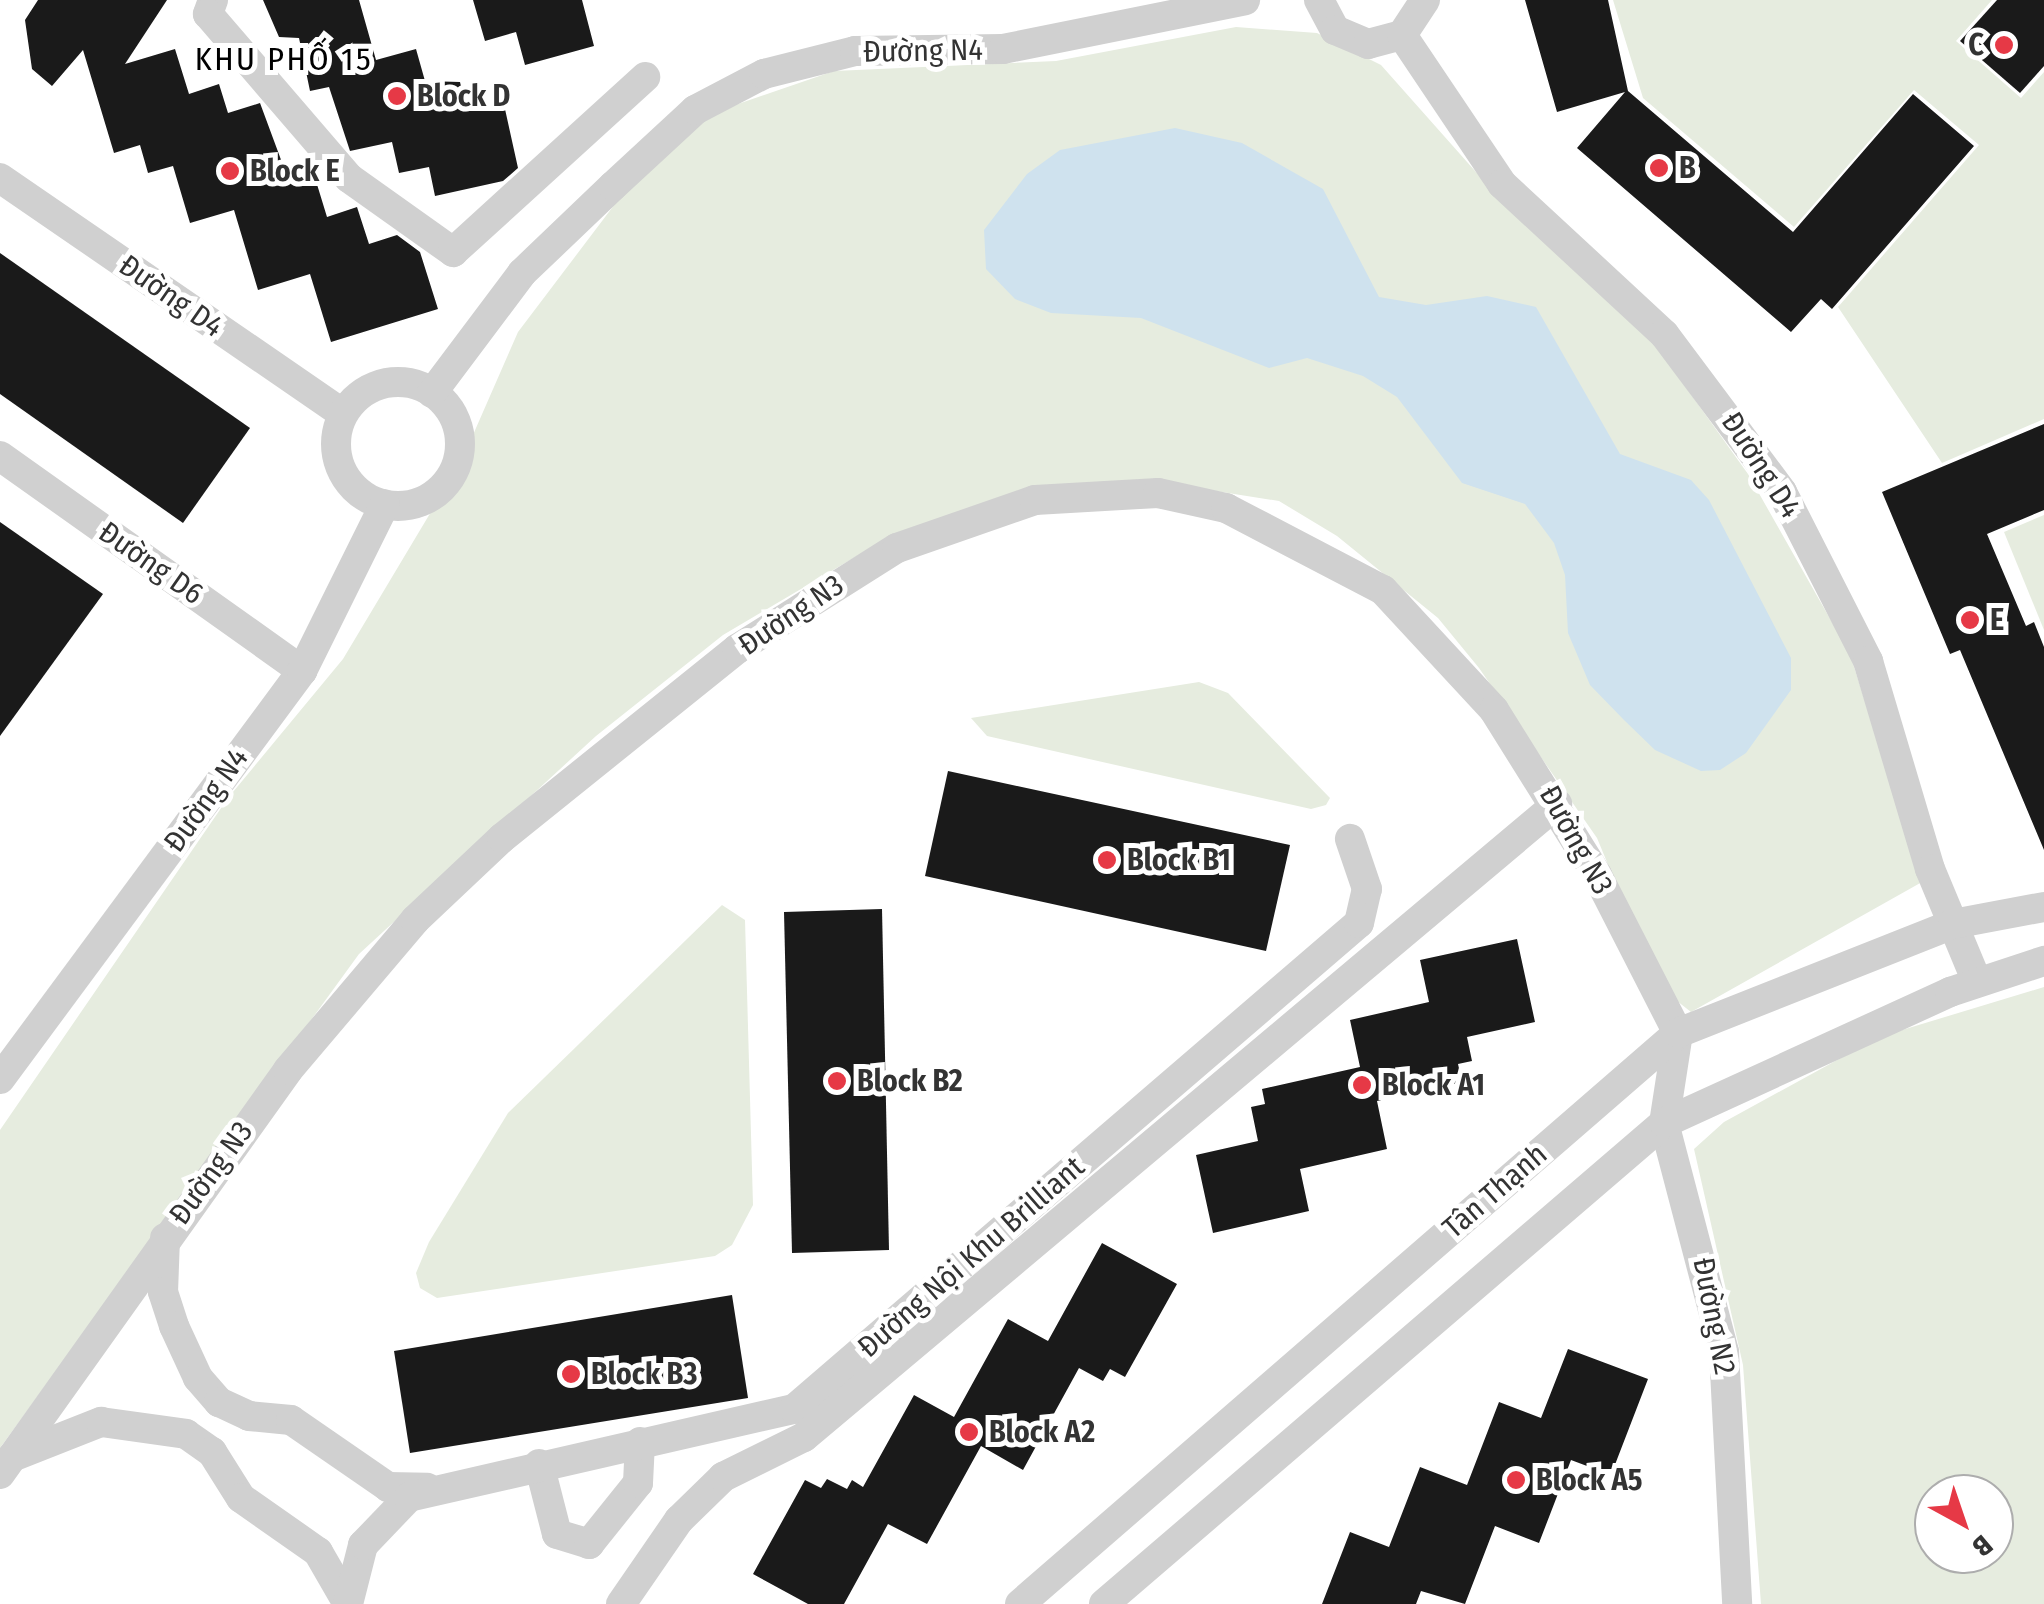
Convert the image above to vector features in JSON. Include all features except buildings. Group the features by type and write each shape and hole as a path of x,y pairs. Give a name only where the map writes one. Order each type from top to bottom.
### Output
{"street":[{"path":"213,0 208,14 349,178 454,252 645,77"},
{"name":"Đường N4","path":"432,393 522,273 694,110 764,74 856,51 1003,49 1246,0"},
{"path":"1319,0 1350,40 1402,35 1425,0"},
{"name":"Đường D4","path":"1402,35 1502,184 1664,334 1782,492 1868,661 1953,924 1977,982"},
{"name":"Đường D4","path":"0,178 342,414"},
{"path":"390,382 432,393 460,437 451,475 420,502 385,504 346,478 336,448 342,414 390,382"},
{"name":"Đường D6","path":"0,456 302,671"},
{"name":"Đường N3","path":"5,1466 165,1236 288,1070 415,920 502,838 824,589 897,548 1035,500 1158,492 1226,508 1328,556 1424,626 1494,710 1557,804 1678,1033"},
{"name":"Đường N4","path":"0,1079 302,671 385,504"},
{"path":"621,1604 679,1520 722,1476 804,1437 1557,804"},
{"name":"Đường Nội Khu Brilliant","path":"165,1236 163,1292 184,1353 220,1402 263,1417 291,1420 380,1483 406,1491 794,1409 1359,923 1367,889 1350,839"},
{"name":"Tân Thạnh","path":"1020,1604 1678,1033 1953,924 2044,906"},
{"name":"Tân Thạnh","path":"1104,1604 1664,1123 1977,982 2044,961"},
{"name":"Đường N2","path":"1678,1033 1664,1123 1724,1352 1737,1604"},
{"path":"223,1470 231,1434 263,1417"},
{"name":"Đường Nội Khu Brilliant","path":"5,1466 70,1430 123,1420 186,1434 223,1470 241,1498 318,1552 348,1604"},
{"path":"539,1464 557,1534 589,1544 638,1483 640,1442"},
{"path":"380,1483 387,1517"},
{"name":"Đường Nội Khu Brilliant","path":"348,1604 361,1548 387,1517 435,1487"},
{"path":"318,1552 361,1548"}],"shaded area":[{"path":"1613,0 1992,0 1956,41 2021,98 2044,72 2044,419 1942,463 1838,307 1979,145 1914,90 1794,227 1643,98"},
{"path":"1236,27 1317,33 1381,65 1507,207 1629,308 1748,474 1850,654 1922,882 1691,1012 1672,997 1643,949 1597,838 1479,668 1438,618 1337,536 1279,501 1140,479 862,553 723,635 596,736 359,954 0,1448 0,1130 228,798 343,659 462,460 518,332 621,196 715,112 834,71 1056,61"},
{"path":"2044,515 2044,630 2004,532"},
{"path":"1199,682 1228,693 1330,798 1326,805 1311,809 987,736 971,718"},
{"path":"722,905 745,920 753,1205 732,1245 715,1256 437,1298 420,1288 416,1273 429,1242 508,1113"},
{"path":"2044,987 2044,1604 1761,1604 1743,1365 1694,1149 1724,1122 1879,1037"}],"water":[{"path":"1175,128 1242,143 1323,189 1379,297 1426,305 1487,296 1536,307 1620,454 1691,480 1709,500 1791,658 1791,690 1746,753 1720,770 1701,771 1655,750 1624,720 1590,685 1568,633 1565,575 1554,543 1525,504 1462,483 1397,397 1363,376 1307,358 1269,368 1141,318 1051,313 1015,299 986,269 984,230 1027,174 1060,150"}],"place":[{"name":"C","path":"2004,45"},
{"name":"Block D","path":"397,96"},
{"name":"B","path":"1659,168"},
{"name":"Block E","path":"230,171"},
{"name":"E","path":"1970,620"},
{"name":"Block B1","path":"1107,860"},
{"name":"Block B2","path":"837,1081"},
{"name":"Block A1","path":"1362,1085"},
{"name":"Block B3","path":"571,1374"},
{"name":"Block A2","path":"969,1432"},
{"name":"Block A5","path":"1516,1480"}],"district":[{"name":"KHU PHỐ 15","path":"284,59"}]}
